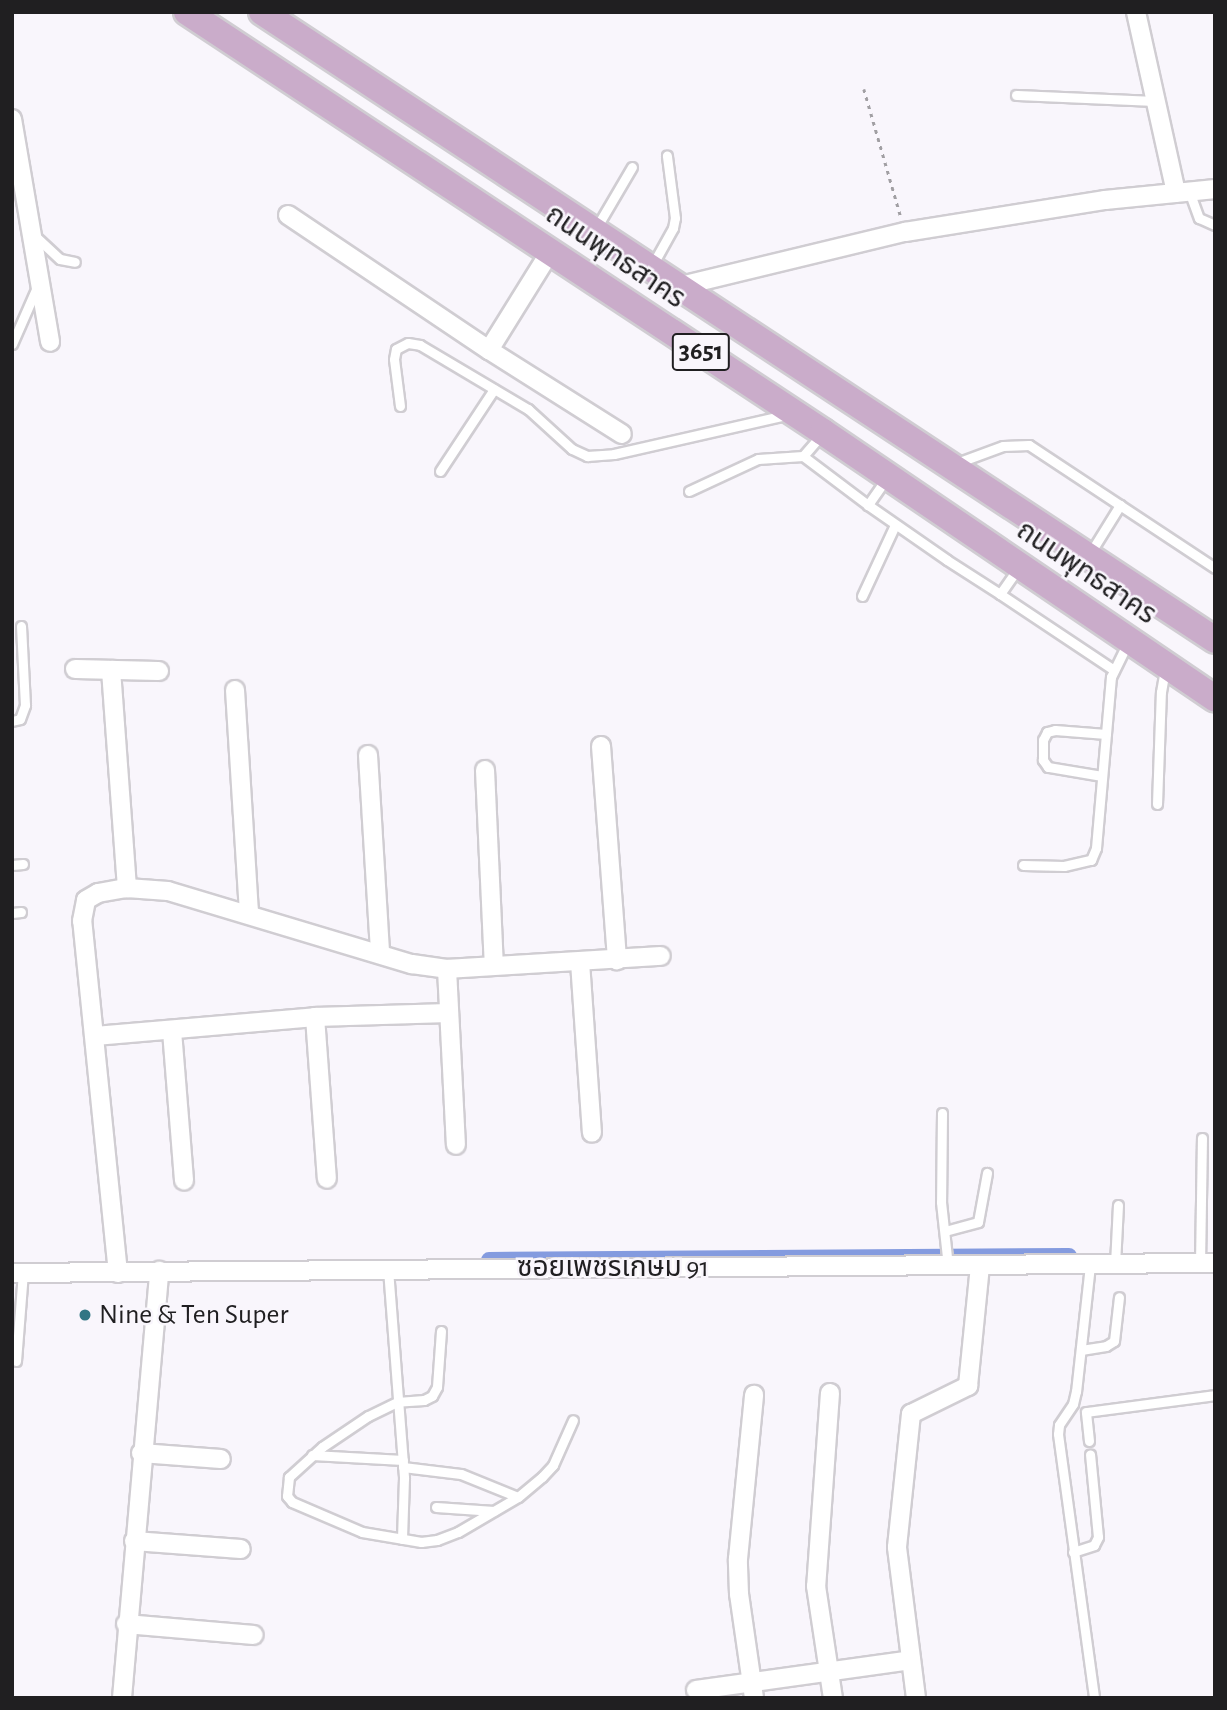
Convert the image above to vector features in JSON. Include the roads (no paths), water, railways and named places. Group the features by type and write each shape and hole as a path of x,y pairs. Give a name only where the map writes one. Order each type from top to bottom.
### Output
{"main road":[{"name":"ถนนพุทธสาคร","path":"187,12 551,251 1214,695"},
{"name":"ถนนพุทธสาคร","path":"262,12 1215,640"}],"street":[{"path":"1136,12 1156,101 1182,192"},
{"path":"12,119 50,342"},
{"path":"677,287 905,232 1032,210 1215,190"},
{"path":"288,215 489,350 622,434"},
{"path":"489,350 551,251"},
{"path":"75,669 159,671"},
{"path":"111,670 127,888"},
{"path":"235,690 248,914"},
{"path":"601,746 617,960"},
{"path":"368,755 380,953"},
{"path":"485,770 494,965"},
{"path":"117,1258 82,921 86,900 98,893 127,888 168,891 412,964 447,969 661,956"},
{"path":"580,962 592,1133"},
{"path":"447,969 456,1145"},
{"path":"95,1036 315,1017 449,1013"},
{"path":"315,1017 327,1179"},
{"path":"172,1031 184,1181"},
{"name":"ซอยเพชรเกษม 91","path":"18,1273 117,1258 159,1271 948,1259 980,1266 1090,1265 1115,1258 1205,1260"},
{"path":"916,1698 897,1547 911,1414 968,1387 980,1266"},
{"path":"122,1698 141,1453 159,1271"},
{"path":"830,1393 816,1586 833,1698"},
{"path":"753,1690 739,1594 738,1559 754,1395"},
{"path":"141,1453 221,1459"},
{"path":"134,1541 241,1549"},
{"path":"127,1623 254,1635"},
{"path":"696,1690 753,1690 830,1672 911,1660"}],"lane":[{"path":"1016,95 1156,101"},
{"path":"650,269 673,228 675,218 667,156"},
{"path":"594,231 632,167"},
{"path":"1182,192 1199,218 1215,225"},
{"path":"32,233 60,259 75,262"},
{"path":"12,344 40,281"},
{"path":"400,406 394,359 397,349 408,343 421,345 494,388 540,418 572,449 587,456 614,454 794,414"},
{"path":"440,471 494,388"},
{"path":"803,456 823,432"},
{"path":"949,466 1003,446 1029,446 1215,568"},
{"path":"689,491 758,459 803,456 895,524 1114,670"},
{"path":"868,505 888,476"},
{"path":"1088,557 1120,505"},
{"path":"862,596 895,524"},
{"path":"1000,594 1020,566"},
{"path":"12,721 20,719 25,705 20,626"},
{"path":"1023,865 1064,866 1091,860 1096,848 1114,670 1129,640"},
{"path":"1157,804 1161,692 1166,665"},
{"path":"1102,776 1048,767 1043,760 1043,740 1047,732 1055,730 1106,734"},
{"path":"12,865 23,864"},
{"path":"942,1113 942,1202 948,1259"},
{"path":"1202,1138 1200,1241 1205,1260"},
{"path":"945,1234 978,1222 986,1173"},
{"path":"1115,1258 1118,1205"},
{"path":"1090,1265 1073,1404 1059,1425 1058,1434 1094,1698"},
{"path":"388,1269 403,1463 402,1539"},
{"path":"16,1362 18,1273"},
{"path":"1081,1350 1105,1346 1114,1341 1119,1297"},
{"path":"441,1331 437,1387 432,1396 424,1400 397,1402 368,1416 312,1455 289,1477 286,1496 292,1502 362,1532 402,1539 437,1540 458,1532 519,1497 553,1465 573,1420"},
{"path":"1065,1416 1215,1395"},
{"path":"1086,1412 1088,1441"},
{"path":"1073,1552 1094,1545 1098,1537 1090,1454"},
{"path":"312,1455 403,1463 461,1474 519,1497"},
{"path":"436,1507 494,1511"}],"waterway":[{"path":"489,1260 1069,1256"}],"place":[{"name":"Nine & Ten Super","path":"85,1315"}]}
